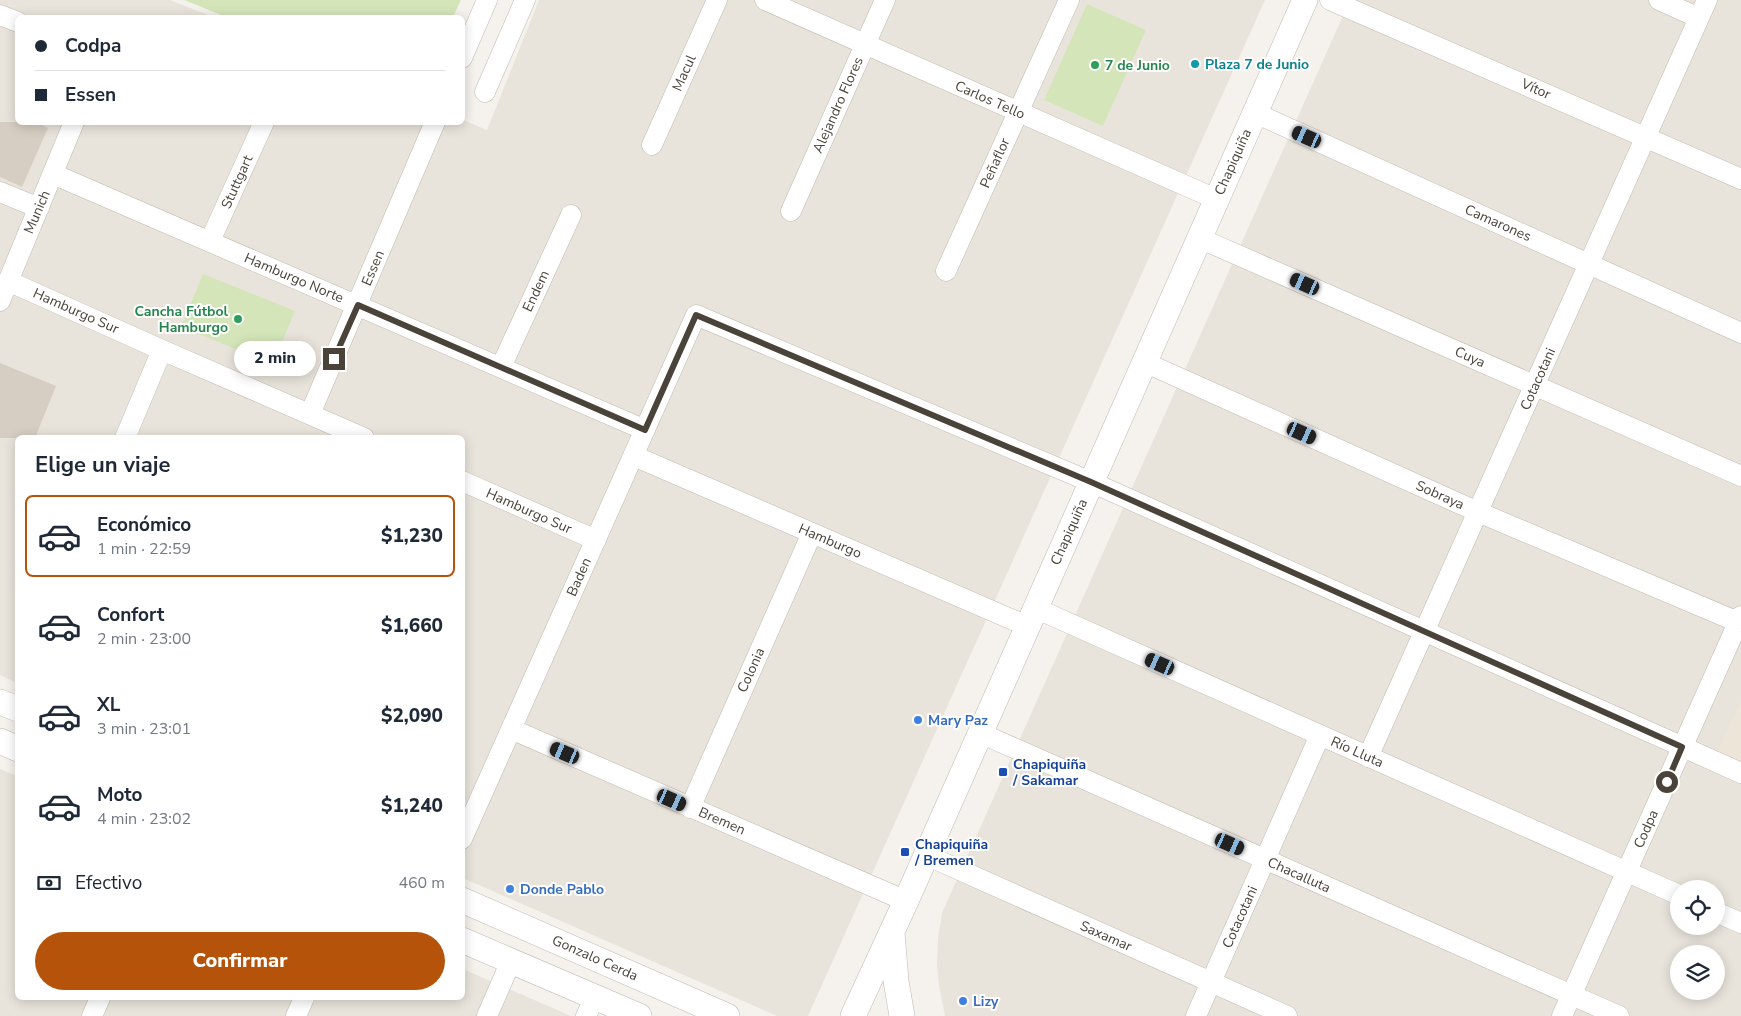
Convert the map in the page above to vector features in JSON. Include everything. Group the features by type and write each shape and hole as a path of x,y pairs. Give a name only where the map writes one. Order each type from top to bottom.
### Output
{"street":[{"path":"465,51 487,0"},
{"path":"485,92 525,0"},
{"name":"Macul","path":"652,145 717,0"},
{"name":"Carlos Tello","path":"765,0 1216,200"},
{"name":"Alejandro Flores","path":"791,211 885,0"},
{"name":"Peñaflor","path":"946,271 1069,0"},
{"name":"Chapiquiña","path":"853,1016 906,901 1304,0"},
{"name":"Vítor","path":"1330,0 1741,179"},
{"path":"1659,0 1703,9"},
{"name":"Cotacotani","path":"1368,757 1703,9"},
{"path":"0,15 15,21"},
{"name":"Camarones","path":"1255,113 1741,333"},
{"name":"Munich","path":"0,301 73,125"},
{"name":"Stuttgart","path":"210,241 263,125"},
{"name":"Essen","path":"310,414 434,125"},
{"name":"Hamburgo Norte","path":"53,174 645,430"},
{"path":"0,192 39,208"},
{"name":"Endem","path":"501,367 571,215"},
{"name":"Cuya","path":"1199,238 1741,476"},
{"name":"Hamburgo Sur","path":"8,281 357,435"},
{"name":"Baden","path":"465,832 696,315 1091,482"},
{"path":"126,435 162,350"},
{"name":"Sobraya","path":"1144,362 1478,512 1739,619"},
{"name":"Hamburgo","path":"634,456 812,533 1031,617"},
{"name":"Hamburgo Sur","path":"465,482 596,540"},
{"path":"1091,482 1741,773"},
{"name":"Colonia","path":"690,808 812,533"},
{"name":"Río Lluta","path":"1031,617 1320,735 1670,891"},
{"name":"Codpa","path":"1562,1016 1739,619"},
{"name":"Bremen","path":"511,729 906,901"},
{"name":"Chacalluta","path":"980,733 1619,1016"},
{"name":"Cotacotani","path":"1196,1016 1320,735"},
{"name":"Saxamar","path":"926,855 1287,1016"},
{"name":"Gonzalo Cerda","path":"465,901 727,1016"},
{"path":"1725,916 1741,923"},
{"path":"892,930 896,981 903,1016"},
{"path":"465,941 511,961 591,1006 639,1016"},
{"path":"487,1016 511,961"},
{"path":"92,1016 99,1000"},
{"path":"296,1016 303,1000"}],"shaded area":[{"path":"0,0 170,0 208,15 15,15 15,125 465,125 465,121 487,130 539,0 1265,0 808,1016 777,1016 465,879 465,435 15,435 15,682 0,675"},
{"path":"1350,0 1741,0 1741,1016 945,1016 937,964 938,938 942,913"},
{"path":"1741,700 1741,761 1718,751"},
{"path":"0,769 15,775 15,1000 465,1000 465,970 571,1016 0,1016"}],"green space":[{"path":"184,0 461,0 454,15 221,15"},
{"name":"7 de Junio","path":"1087,4 1146,30 1103,126 1044,100"},
{"name":"Cancha Fútbol Hamburgo","path":"203,274 295,311 273,364 181,327"}],"building":[{"path":"0,122 15,122 15,125 42,125 48,128 22,187 0,177"},
{"path":"0,363 56,386 36,435 15,435 15,438 0,438"}],"place":[{"name":"Plaza 7 de Junio","path":"1195,64"},
{"name":"7 de Junio","path":"1095,65"},
{"name":"Cancha Fútbol Hamburgo","path":"238,319"},
{"name":"Mary Paz","path":"918,720"},
{"name":"Chapiquiña / Sakamar","path":"1003,772"},
{"name":"Chapiquiña / Bremen","path":"905,852"},
{"name":"Donde Pablo","path":"510,889"},
{"name":"Lizy","path":"963,1001"}],"route":[{"path":"334,359 358,305 645,430 696,315 1091,482 1682,747 1667,782"}]}
